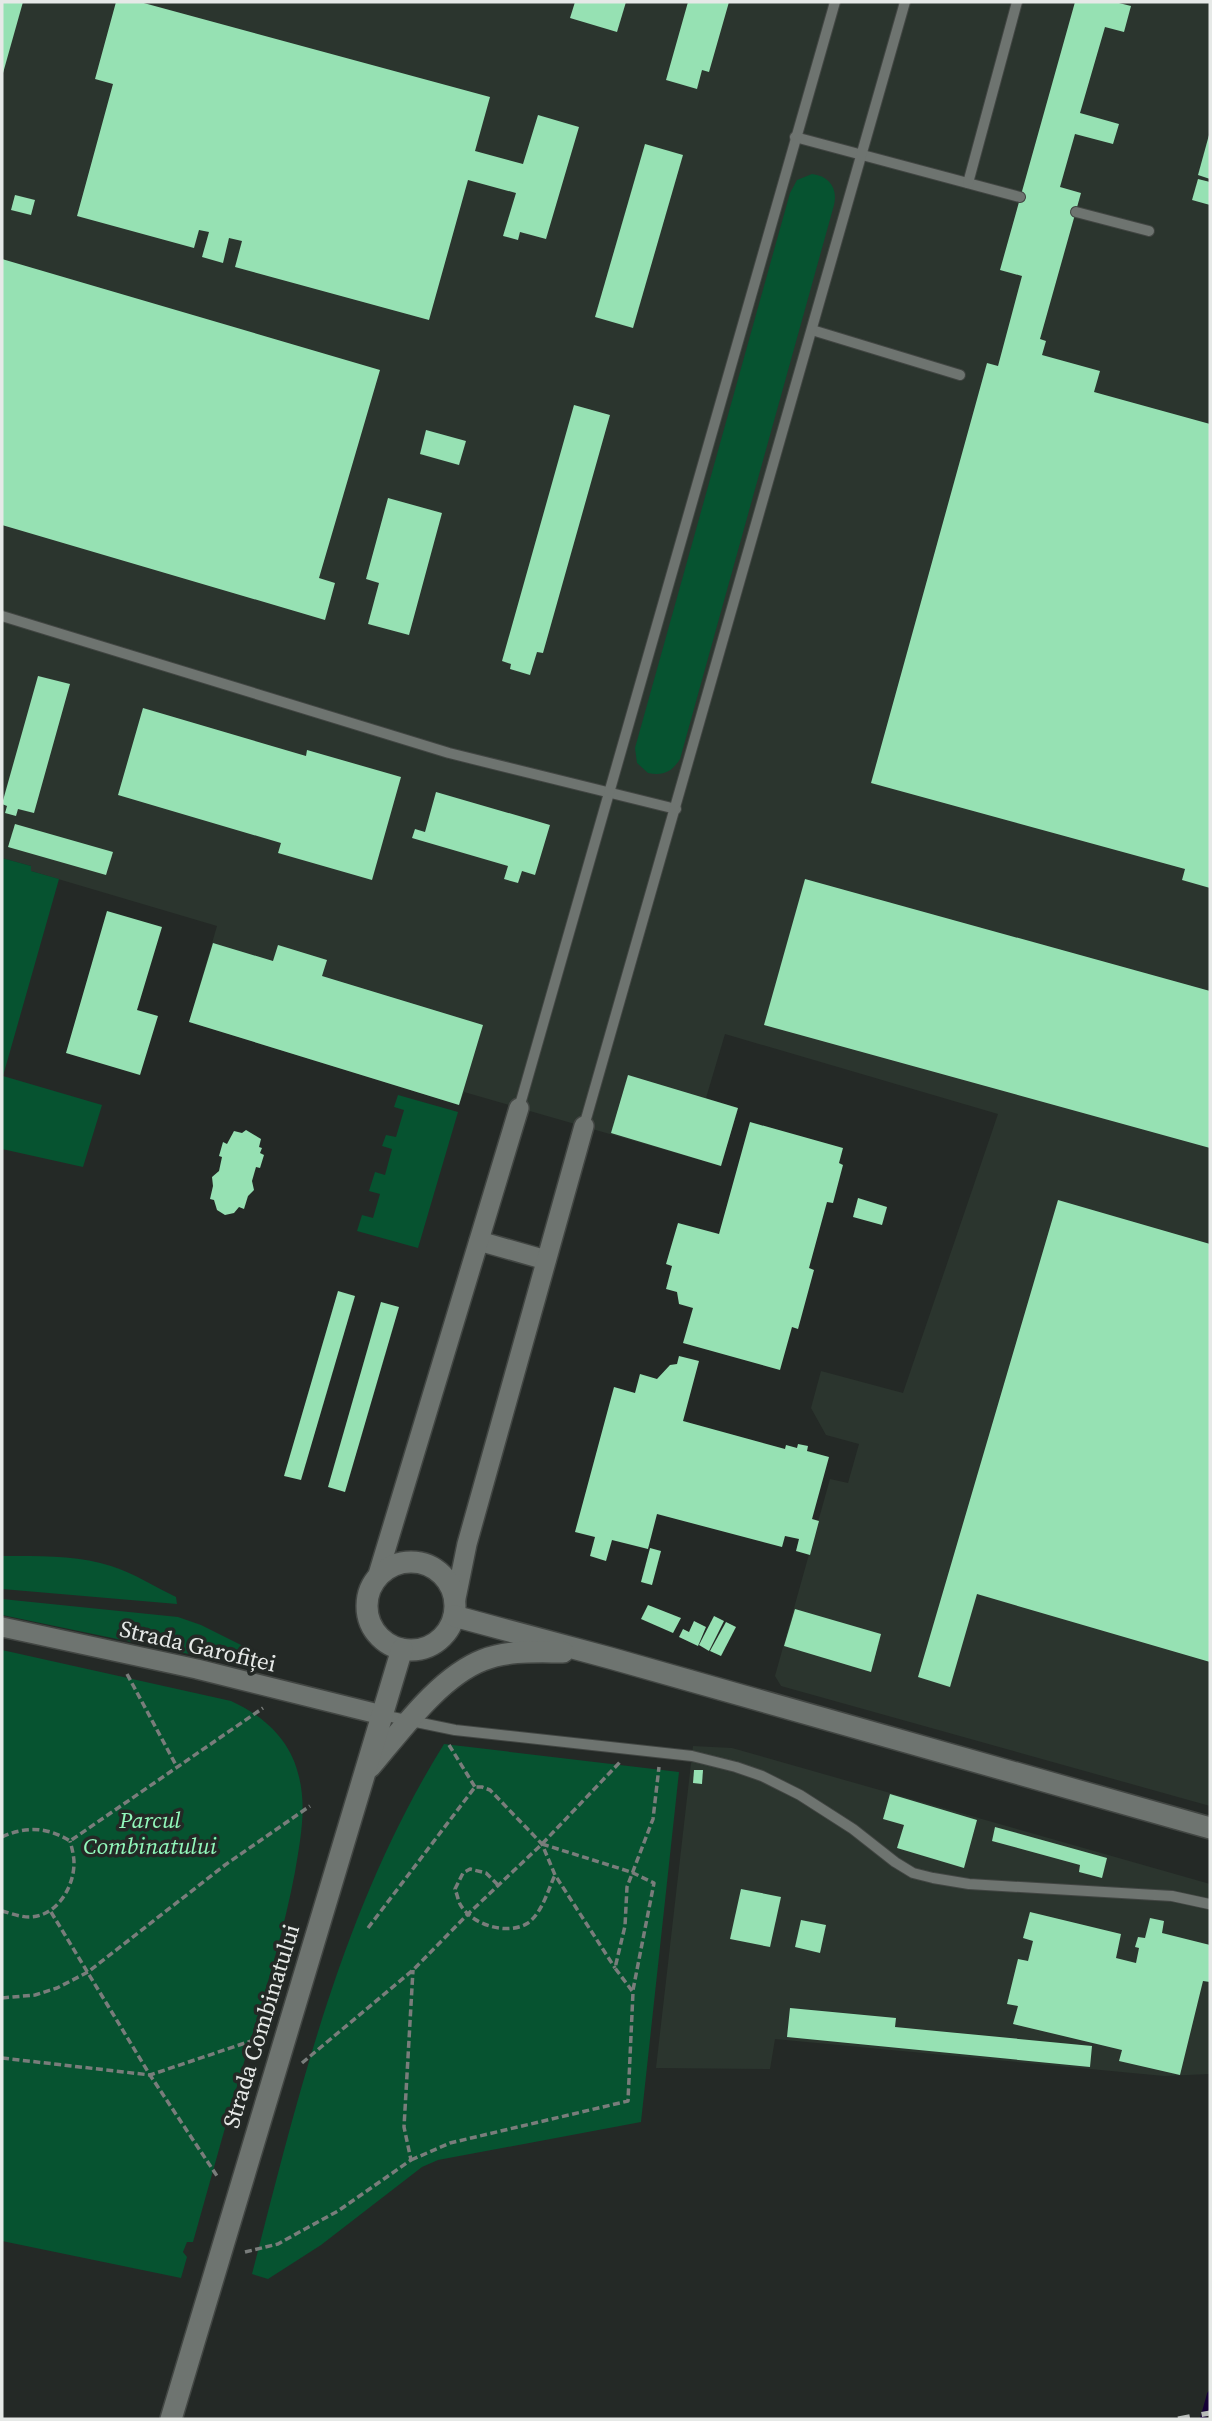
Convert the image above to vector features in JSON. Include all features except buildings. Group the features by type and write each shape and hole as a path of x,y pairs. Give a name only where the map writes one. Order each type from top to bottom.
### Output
{"street":[{"path":"519,1108 377,1578 367,1601 371,1625 379,1636 402,1648 429,1646 440,1639 449,1628 467,1544 584,1126"},
{"path":"479,1241 546,1260"},
{"path":"377,1578 398,1563 424,1563 445,1578 452,1590 454,1609"},
{"path":"454,1609 610,1658 1210,1828"},
{"name":"Strada Garofiței","path":"2,1627 197,1669 382,1715"},
{"name":"Strada Combinatului","path":"171,2419 402,1648"},
{"path":"364,1774 410,1721 461,1672 483,1660 536,1651 610,1658"}],"lane":[{"path":"519,1108 835,2"},
{"path":"584,1126 905,2"},
{"path":"968,183 1017,2"},
{"path":"795,136 1020,197"},
{"path":"1076,212 1149,231"},
{"path":"812,330 960,375"},
{"path":"2,616 449,752 676,809"},
{"path":"382,1715 455,1730 692,1756 736,1767 762,1776 800,1795 853,1829 895,1862 913,1872 933,1878 970,1884 1172,1896 1209,1904"}],"path":[{"path":"124,1669 177,1767"},
{"path":"70,1841 263,1708"},
{"path":"444,1737 475,1787"},
{"path":"302,2063 413,1970 542,1844 624,1758"},
{"path":"615,1968 625,1926 625,1902 631,1872 653,1819 660,1762"},
{"path":"475,1787 490,1790 542,1844 555,1875 633,1992"},
{"path":"368,1928 475,1787"},
{"path":"2,1998 36,1995 88,1972 225,1866 310,1807"},
{"path":"2,1837 30,1829 58,1834 70,1841 74,1863 72,1876 61,1902 51,1912 29,1917 2,1911"},
{"path":"245,2252 278,2244 327,2217 411,2161 450,2143 628,2101 633,1992 654,1883 631,1872 542,1844"},
{"path":"498,1885 486,1873 470,1870 463,1874 455,1889 459,1903 468,1914 503,1929 516,1928 529,1922 542,1903 555,1875"},
{"path":"51,1912 149,2075 217,2176"},
{"path":"411,2161 404,2127 404,2102 413,1970"},
{"path":"2,2058 149,2075 257,2039"}],"shaded area":[{"path":"2,2 1210,2 1210,1806 781,1686 775,1676 830,1479 848,1483 859,1444 826,1435 811,1408 821,1371 903,1393 998,1114 725,1034 706,1098 738,1108 721,1166 464,1092 459,1105 189,1022 217,926 31,871 31,866 2,858"},
{"path":"693,1746 732,1748 1210,1884 1210,2074 1164,2076 775,2039 770,2069 656,2068"}],"green space":[{"path":"812,174 823,177 831,184 835,193 834,205 680,759 667,772 648,773 637,763 635,748 790,193 797,180"},
{"path":"2,858 31,866 31,871 59,879 3,1076 102,1105 83,1167 2,1149"},
{"path":"398,1095 458,1112 418,1248 357,1231 362,1215 373,1218 380,1194 369,1191 375,1172 385,1175 392,1149 382,1146 386,1135 396,1137 404,1110 394,1107"},
{"path":"2,1556 57,1557 98,1562 128,1572 176,1597 177,1604 2,1589"},
{"path":"2,1599 178,1617 201,1625 273,1661 276,1666 273,1670 266,1670 2,1615"},
{"name":"Parcul Combinatului","path":"2,1650 231,1701 265,1722 283,1741 299,1777 302,1825 286,1915 193,2242 187,2242 183,2252 187,2257 181,2278 2,2241"},
{"path":"444,1744 679,1772 641,2122 438,2160 422,2167 321,2245 268,2279 252,2274 307,2069 351,1935 409,1806"}],"waterway":[{"path":"1203,2419 1210,2394"}],"railway":[{"path":"1178,2419 1210,2413"}]}
